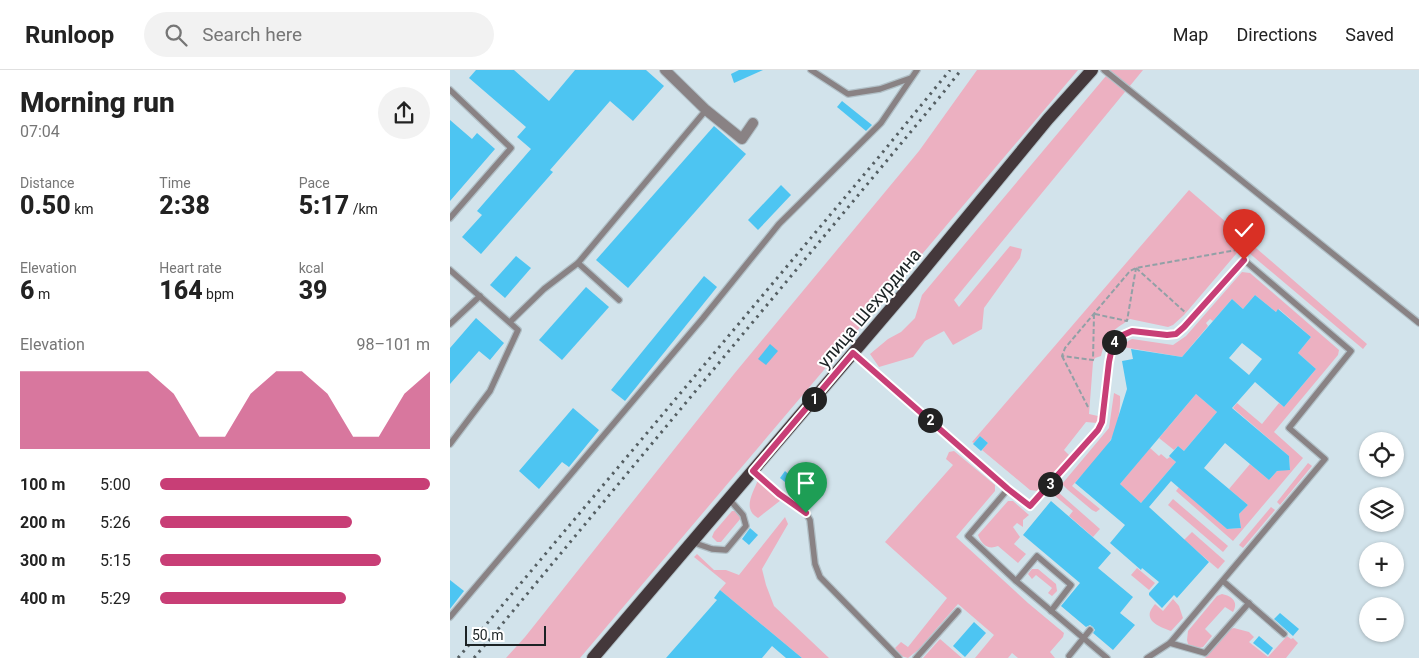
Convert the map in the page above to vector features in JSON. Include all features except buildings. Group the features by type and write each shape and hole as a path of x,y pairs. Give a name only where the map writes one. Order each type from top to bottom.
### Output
{"main road":[{"name":"улица Шехурдина","path":"593,658 729,500 1048,119 1092,70"}],"street":[{"path":"665,70 706,110 742,139 753,123"}],"lane":[{"path":"811,70 848,94 880,89 911,78"},
{"path":"450,617 703,318 778,224 881,123 917,70"},
{"path":"1104,70 1419,323"},
{"path":"450,90 511,148 450,218"},
{"path":"510,322 544,289 578,263 706,110"},
{"path":"853,353 1008,489 1030,506 1098,430 1102,422 1113,343 1132,331 1167,335 1176,334 1244,260 1351,351 1289,428 1325,459 1170,643 1147,658"},
{"path":"578,263 619,300"},
{"path":"450,270 518,330 490,391 450,444"},
{"path":"450,324 480,296"},
{"path":"753,471 779,494 806,513 810,520 814,564 820,577 899,658"},
{"path":"1008,489 968,536 1016,581 1107,658"},
{"path":"692,542 712,549 726,550 746,526 743,515 729,500"},
{"path":"1016,581 1038,556 1071,585 1051,611"},
{"path":"1223,581 1284,634"},
{"path":"1170,643 1205,653 1248,603"},
{"path":"916,658 958,612"},
{"path":"1069,656 1090,630"}],"path":[{"path":"1088,407 1062,356 1065,348 1130,271 1136,268 1242,249"},
{"path":"1136,268 1186,314"},
{"path":"1094,314 1127,321 1136,268"},
{"path":"1062,356 1093,360 1094,314"}],"shaded area":[{"path":"977,70 1078,70 580,658 506,658 525,637 734,374 919,151"},
{"path":"1111,70 1143,70 954,300 959,307 1010,246 1022,249 1020,258 984,308 982,329 953,345 944,331 925,341 913,357 879,367 870,354 888,339 901,332 915,318 922,295"},
{"path":"1189,190 1367,344 1363,349 1242,247 1184,315 1173,325 1168,327 1130,319 1111,334 1105,342 1101,356 1095,358 1093,362 1089,414 1098,416 1097,423 1086,422 1064,450 1069,455 1038,491 1030,490 982,450 988,443 980,436 974,443 972,442"},
{"path":"1242,272 1250,273 1339,350 1338,355 1274,432 1303,458 1233,541 1176,491 1179,487 1227,529 1241,528 1239,514 1248,505 1229,489 1250,464 1269,480 1277,471 1290,469 1289,456 1233,408 1237,403 1262,424 1279,403 1284,407 1316,369 1298,353 1311,337 1279,309 1276,312 1255,295 1243,309 1232,299 1213,321 1210,319 1206,323 1208,326 1182,357 1123,347 1132,339 1173,345 1186,336"},
{"path":"1114,393 1120,396 1115,431 1102,453 1072,486 1100,509 1096,512 1062,484 1109,428"},
{"path":"1196,394 1217,412 1184,451 1178,446 1174,450 1159,438"},
{"path":"1150,448 1159,456 1161,454 1167,459 1170,457 1176,462 1141,503 1120,484"},
{"path":"954,451 995,485 995,491 956,537 1064,633 1063,637 1050,652 1055,658 1018,658 1012,653 1008,658 975,658 994,635 958,604 918,650 908,658 901,656 895,648 901,642 908,647 947,598 885,542 953,465 946,459 949,452"},
{"path":"1308,463 1312,466 1280,505 1277,502"},
{"path":"758,480 781,500 758,518 751,510 750,500"},
{"path":"1058,492 1100,529 1093,537 1069,516 1073,511 1055,496"},
{"path":"1173,499 1228,546 1223,552 1168,505"},
{"path":"1008,501 1013,501 1029,515 1023,520 1023,527 1017,523 1013,527 1020,537 1014,544 1026,554 1018,563 998,546 986,546 981,542 978,535"},
{"path":"1271,507 1275,510 1243,548 1239,545"},
{"path":"732,511 738,511 741,518 721,542 717,542 712,537 714,532"},
{"path":"785,517 788,524 762,569 766,585 774,606 829,658 802,658 720,590 726,583 694,557 697,554 714,570 726,570 739,575"},
{"path":"1192,532 1225,561 1218,569 1184,540"},
{"path":"1137,568 1155,583 1149,590 1131,575"},
{"path":"1032,569 1038,569 1056,584 1057,591 1052,596 1048,593 1052,588 1036,575 1032,579 1028,574"},
{"path":"1222,594 1234,600 1235,608 1233,612 1225,607 1205,629 1212,636 1203,647 1199,648 1188,644 1188,631 1217,596"},
{"path":"1173,599 1179,606 1183,618 1171,631 1153,622 1150,611 1155,604 1163,611"},
{"path":"1234,628 1249,632 1254,637 1249,642 1268,657 1287,636 1291,639 1293,638 1298,643 1286,658 1205,658 1230,629"},
{"path":"940,639 962,658 923,658"}],"railway":[{"path":"458,658 950,70"},
{"path":"474,658 961,70"}],"route":[{"path":"806,513 779,494 753,471 853,353 1008,489 1030,506 1098,430 1104,413 1109,362 1113,343 1132,331 1167,335 1176,334 1244,260"}]}
